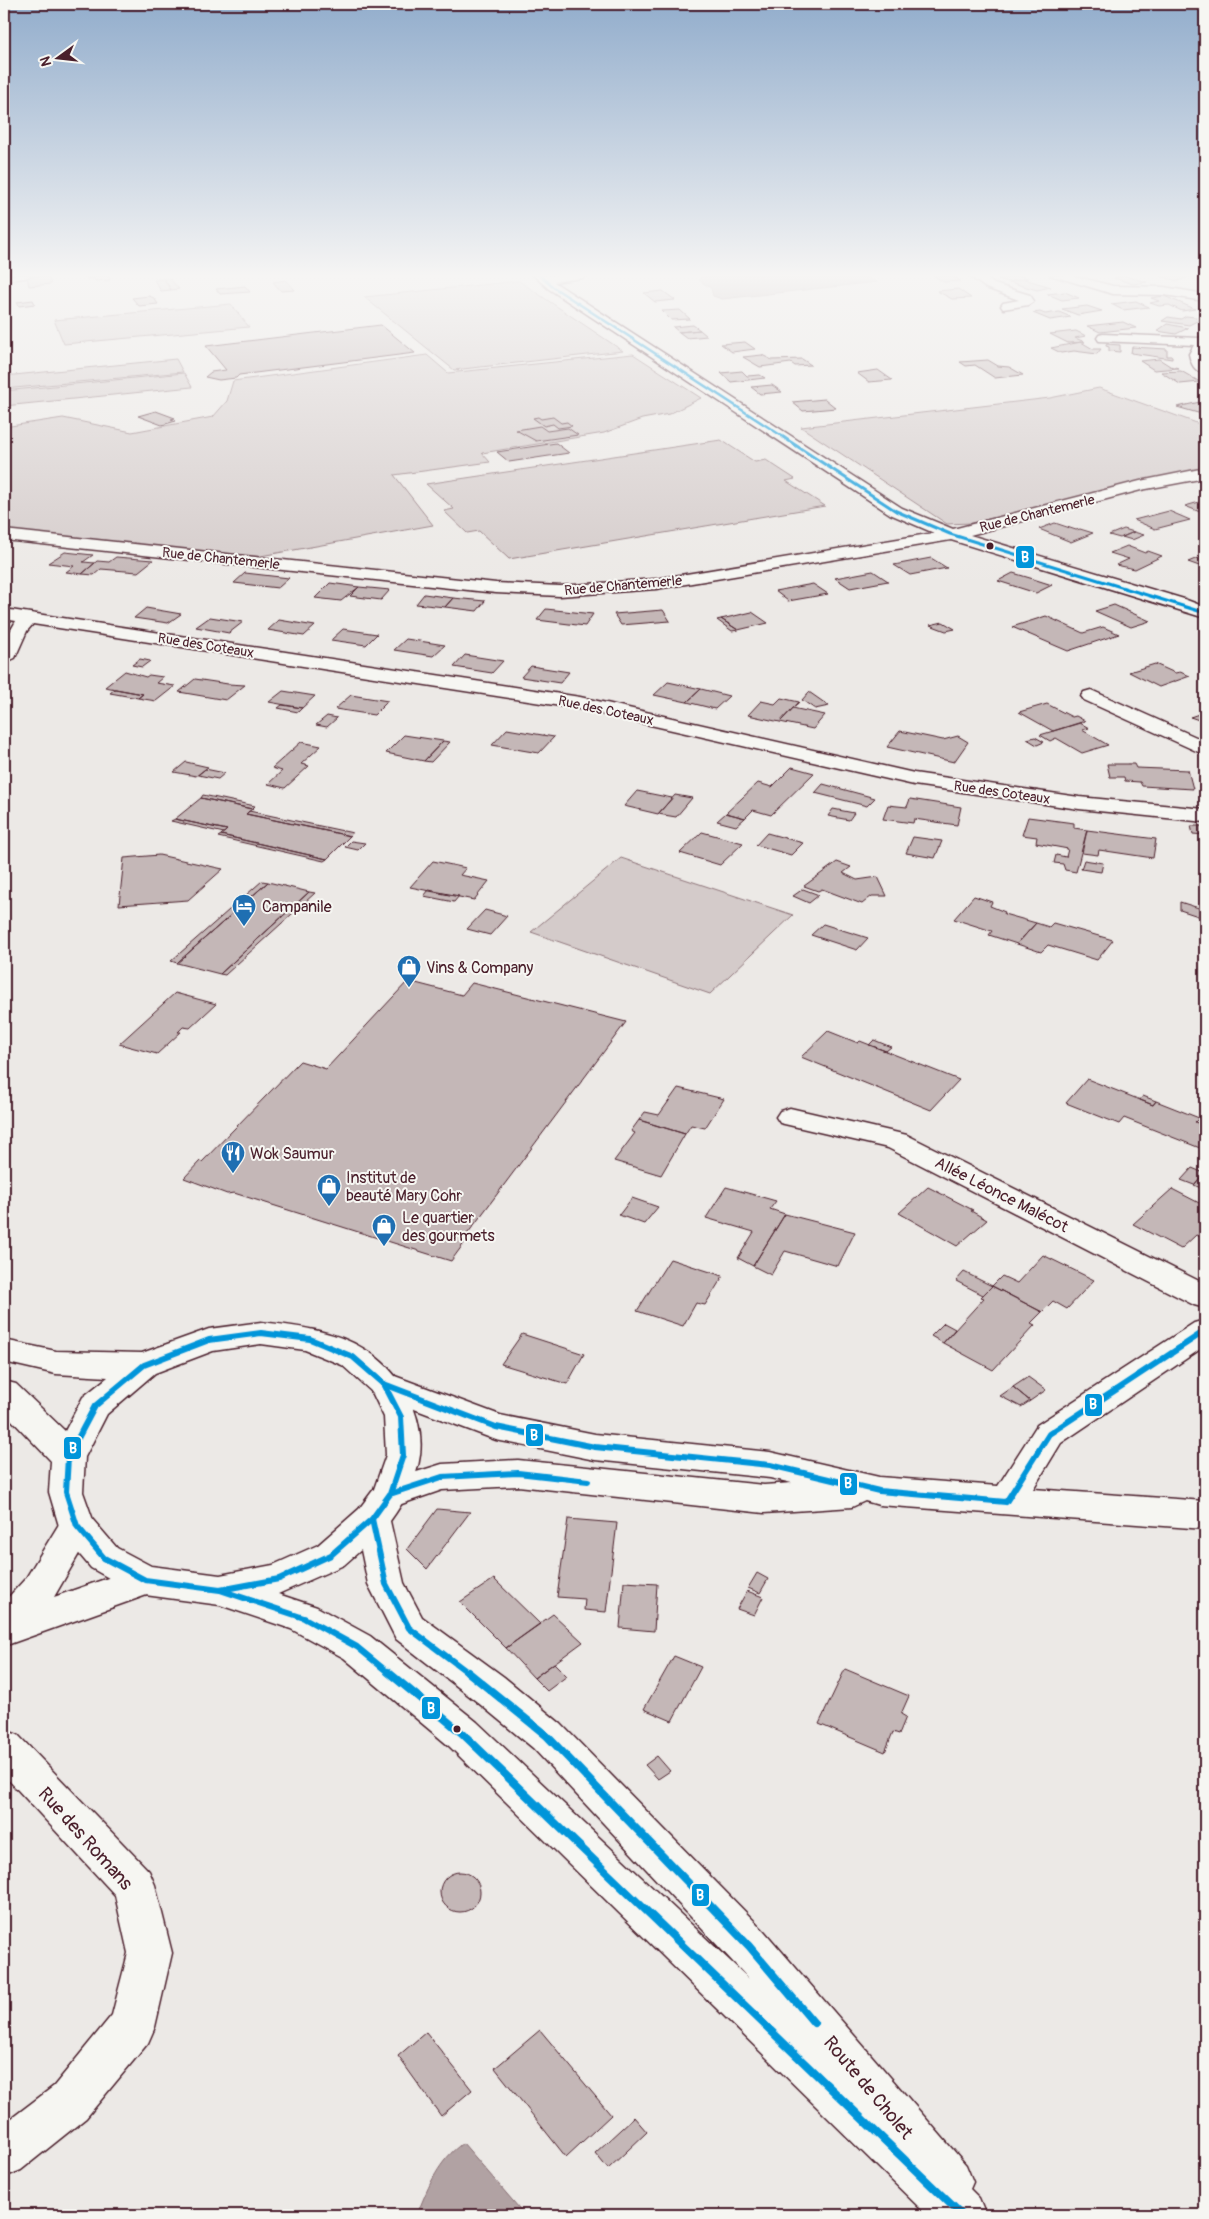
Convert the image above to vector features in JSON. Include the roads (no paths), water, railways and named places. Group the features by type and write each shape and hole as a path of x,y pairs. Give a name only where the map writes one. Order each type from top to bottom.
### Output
{"street":[{"path":"695,379 896,510 950,534 1205,613"},
{"name":"Rue de Chantemerle","path":"4,534 496,588 560,591 656,584 950,534 1140,486 1205,474"},
{"name":"Rue des Coteaux","path":"4,614 580,703 914,779 1079,803 1205,816"},
{"path":"4,657 8,654 18,630 29,618"},
{"path":"1091,696 1205,749"},
{"name":"Allée Léonce Malécot","path":"790,1117 897,1141 1205,1297"},
{"path":"1006,1502 1049,1434 1205,1331"},
{"path":"879,1491 764,1500 518,1473 442,1477 381,1507 331,1554 278,1579 220,1590 145,1580 104,1558 77,1526 66,1492 68,1456 96,1406 144,1365 209,1340 261,1334 310,1340 353,1357 384,1384 496,1427 595,1448 770,1465 879,1491 1006,1502 1205,1515"},
{"path":"4,1351 28,1359 89,1366 144,1365"},
{"path":"381,1507 403,1455 401,1417 384,1384"},
{"path":"4,1393 28,1414 68,1456"},
{"name":"Route de Cholet","path":"381,1507 386,1584 409,1628 490,1688 548,1736 749,1946 978,2215"},
{"path":"4,1628 39,1589 77,1526"},
{"path":"4,1628 145,1580"},
{"name":"Route de Cholet","path":"220,1590 304,1618 357,1647 462,1734 962,2215"},
{"name":"Rue des Romans","path":"4,1748 134,1885 150,1953 132,2027 70,2102 4,2153"}],"place":[{"name":"Campanile","path":"244,927"},
{"name":"Vins & Company","path":"409,988"},
{"name":"Wok Saumur","path":"233,1174"},
{"name":"Institut de beauté Mary Cohr","path":"329,1207"},
{"name":"Le quartier des gourmets","path":"384,1247"}]}
